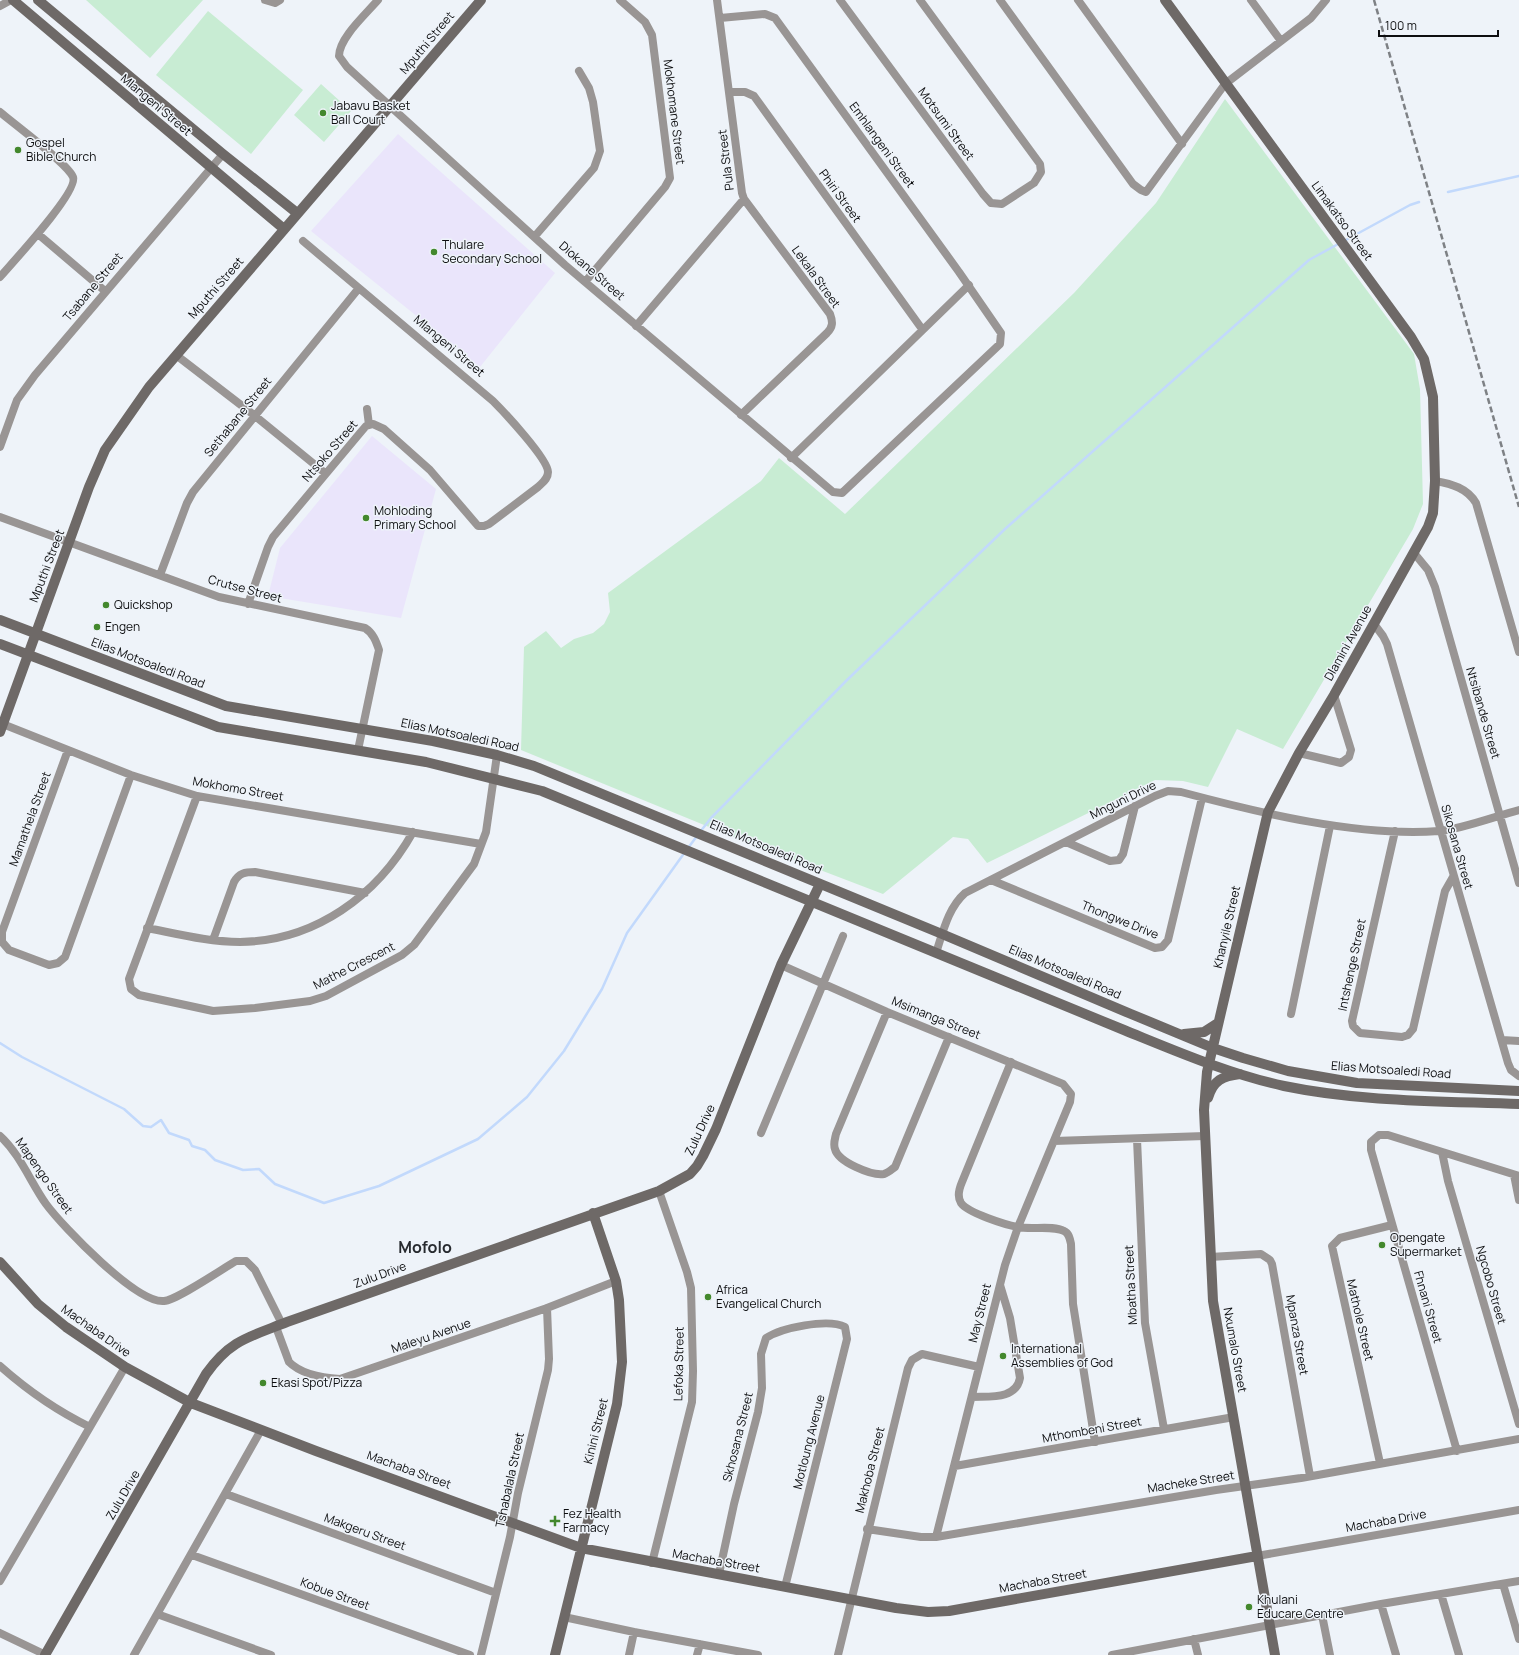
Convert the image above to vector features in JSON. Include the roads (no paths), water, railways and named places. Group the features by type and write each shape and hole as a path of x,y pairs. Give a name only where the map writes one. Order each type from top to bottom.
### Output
{"street":[{"path":"0,6 12,0"},
{"name":"Mlangeni Street","path":"12,0 284,229"},
{"name":"Mlangeni Street","path":"38,0 223,154 297,213"},
{"path":"265,0 278,1"},
{"name":"Diokane Street","path":"378,0 340,48 339,56 342,62 585,282 791,458 833,492 839,493 846,491"},
{"name":"Mputhi Street","path":"35,634 105,450 149,387 481,0"},
{"name":"Mokhomane Street","path":"585,282 665,187 670,178 652,35 645,22 620,0"},
{"name":"Pula Street","path":"636,326 744,199 741,188 730,92 717,0"},
{"name":"Motsumi Street","path":"840,0 988,201 995,204 1002,204 1034,183 1040,176 1040,164 920,0"},
{"path":"1000,0 1133,184 1143,191 1148,190 1225,84 1311,18 1326,0"},
{"path":"1078,0 1182,144"},
{"name":"Limakatso Street","path":"1165,0 1410,337 1424,359 1433,397 1435,481"},
{"path":"1251,0 1280,41"},
{"name":"Emhlangeni Street","path":"720,18 765,14 775,18 969,286 1001,333 1000,344 846,491"},
{"path":"535,236 594,168 599,157 593,102 589,88 579,71"},
{"name":"Phiri Street","path":"730,92 745,92 754,96 922,329"},
{"path":"0,112 63,165 73,178 74,183 70,191 38,234 0,277"},
{"name":"Tsabane Street","path":"0,447 13,410 23,391 105,291 223,154"},
{"name":"Lekala Street","path":"742,415 827,334 832,326 830,314 744,199"},
{"path":"38,234 105,291"},
{"name":"Mlangeni Street","path":"303,241 503,411 546,465 548,470 547,477 538,487"},
{"path":"791,458 922,329 969,286"},
{"name":"Sethabane Street","path":"160,575 187,503 193,492 254,415 359,288"},
{"path":"176,355 254,415 325,473"},
{"path":"367,409 369,425"},
{"name":"Ntsoko Street","path":"248,604 271,542 325,473 360,433 369,425 373,424 384,429 430,470 478,526 489,524 538,487"},
{"path":"1435,481 1458,487 1468,493 1476,504 1519,652"},
{"name":"Dlamini Avenue","path":"1268,812 1299,753 1334,695 1428,527 1433,513 1435,481"},
{"name":"Crutse Street","path":"0,517 219,597 369,630 374,636 379,650 358,750"},
{"name":"Ntsibande Street","path":"1414,553 1428,570 1435,587 1519,883"},
{"name":"Elias Motsoaledi Road","path":"0,620 226,706 433,741 497,755 555,774 1213,1048 1288,1071 1351,1082 1519,1091"},
{"name":"Sikosana Street","path":"1374,624 1387,644 1453,877 1510,1067 1519,1076"},
{"path":"1,726 35,634"},
{"path":"0,644 218,727 426,762 542,791 1209,1064 1242,1074 1284,1086 1345,1096 1519,1104"},
{"path":"1299,753 1340,763 1349,757 1351,750 1334,695"},
{"name":"Mokhomo Street","path":"1,726 68,750 130,775 197,796 481,844"},
{"name":"Mamathela Street","path":"68,750 1,937 2,942 9,950 49,965 58,963 64,957 130,775"},
{"name":"Mathe Crescent","path":"147,928 129,979 131,989 139,995 213,1011 254,1008 310,1001 326,996 388,964 414,945 467,875 474,864 486,832 497,755"},
{"name":"Mnguni Drive","path":"936,953 942,934 957,900 965,893 1135,806 1168,791 1181,792 1330,826 1395,831 1440,831 1519,810"},
{"path":"197,796 147,928 213,940 239,942 285,936 329,919 348,907 392,864 413,832"},
{"name":"Thongwe Drive","path":"991,880 1155,948 1162,947 1168,940 1202,798"},
{"path":"1066,842 1110,861 1119,860 1123,854 1135,806"},
{"name":"Khanyile Street","path":"1213,1048 1268,812"},
{"path":"1291,1014 1330,826"},
{"name":"Intshenge Street","path":"1395,831 1352,1021 1353,1026 1360,1033 1402,1037 1408,1035 1414,1029 1445,891 1453,877"},
{"path":"213,940 234,882 238,876 244,872 255,872 365,892"},
{"name":"Zulu Drive","path":"45,1655 191,1403 206,1374 218,1358 238,1341 593,1213 659,1191 690,1174 703,1156 716,1129 782,965 820,884"},
{"path":"761,1133 843,936"},
{"name":"Msimanga Street","path":"782,965 887,1012 1063,1084 1071,1094 1070,1102"},
{"path":"887,1012 834,1142 835,1149 841,1159 872,1173 883,1174 895,1167 949,1037"},
{"path":"1182,1034 1204,1032 1218,1023"},
{"path":"1502,1040 1519,1041"},
{"name":"Nxumalo Street","path":"1213,1048 1209,1064 1204,1110 1210,1257 1214,1307 1275,1655"},
{"path":"1011,1062 959,1193 960,1200 965,1208 1018,1227 1063,1230 1070,1239 1073,1304 1095,1442"},
{"path":"1204,1110 1209,1092 1217,1081 1223,1077 1242,1074"},
{"name":"May Street","path":"936,1537 1000,1285 1018,1227 1070,1102"},
{"name":"Fhnani Street","path":"1442,1152 1384,1134 1373,1138 1370,1146 1456,1451"},
{"name":"Mapengo Street","path":"0,1136 11,1149 46,1204 68,1230 101,1262 146,1296 156,1301 171,1300 236,1261 246,1261 255,1270 279,1325"},
{"path":"1054,1141 1206,1136"},
{"name":"Mbatha Street","path":"1137,1139 1145,1323 1164,1429"},
{"path":"1442,1152 1517,1176 1519,1200"},
{"name":"Ngcobo Street","path":"1442,1152 1448,1181 1519,1424"},
{"name":"Lefoka Street","path":"652,1563 693,1389 690,1288 687,1272 659,1191"},
{"name":"Kinini Street","path":"555,1655 617,1404 621,1346 619,1300 616,1281 593,1213"},
{"name":"Mathole Street","path":"1380,1463 1332,1246 1340,1238 1392,1225"},
{"name":"Mpanza Street","path":"1210,1257 1261,1254 1270,1260 1272,1264 1310,1476"},
{"name":"Machaba Drive","path":"0,1262 38,1304 66,1328 125,1367 191,1403"},
{"name":"Maleyu Avenue","path":"279,1325 289,1362 292,1365 306,1372 340,1379 547,1308 616,1281"},
{"path":"972,1397 1005,1395 1012,1392 1019,1383 1020,1378 1010,1318 1000,1285"},
{"name":"Tshabalala Street","path":"481,1655 548,1370 547,1308"},
{"name":"Skhosana Street","path":"719,1574 734,1504 758,1412 762,1388 763,1345 766,1338 773,1334 821,1323"},
{"name":"Motloung Avenue","path":"785,1587 847,1339 844,1327 839,1324 821,1323"},
{"name":"Makhoba Street","path":"838,1655 867,1530 908,1368 912,1360 922,1354 979,1367"},
{"path":"0,1366 43,1400 69,1417 90,1427"},
{"path":"0,1581 125,1367"},
{"name":"Machaba Street","path":"191,1403 581,1548 652,1563 719,1574 851,1600 928,1612 949,1611 1257,1556"},
{"name":"Mthombeni Street","path":"955,1466 1234,1417"},
{"path":"134,1655 192,1555 261,1430"},
{"name":"Macheke Street","path":"867,1530 922,1537 936,1537 1310,1476 1519,1439"},
{"name":"Makgeru Street","path":"226,1494 496,1593"},
{"name":"Machaba Drive","path":"1257,1556 1519,1510"},
{"name":"Kobue Street","path":"192,1555 470,1655"},
{"path":"1112,1655 1381,1604 1519,1581"},
{"path":"1503,1584 1519,1639"},
{"path":"1441,1594 1458,1655"},
{"path":"1381,1604 1396,1655"},
{"path":"157,1614 271,1655"},
{"path":"1322,1615 1330,1655"},
{"path":"564,1617 634,1632 758,1655"},
{"path":"629,1655 634,1632"},
{"path":"0,1634 45,1655"},
{"path":"1194,1639 1198,1655"},
{"path":"697,1655 700,1644"}],"waterway":[{"path":"1448,192 1519,176"},
{"path":"1344,241 1410,205 1419,202"},
{"path":"700,832 711,818 847,680 1005,529 1309,260 1340,243"},
{"path":"688,848 697,836"},
{"path":"0,1043 22,1057 124,1109 143,1126 151,1127 161,1120 169,1133 189,1140 192,1146 205,1150 215,1160 243,1170 259,1169 275,1184 324,1203 379,1186 478,1139 527,1097 564,1051 602,989 627,933 685,852"}],"railway":[{"path":"1374,0 1519,507"}],"place":[{"name":"Jabavu Basket Ball Court","path":"323,113"},
{"name":"Gospel Bible Church","path":"18,150"},
{"name":"Thulare Secondary School","path":"434,252"},
{"name":"Mohloding Primary School","path":"366,518"},
{"name":"Quickshop","path":"106,605"},
{"name":"Engen","path":"97,627"},
{"name":"Opengate Supermarket","path":"1382,1245"},
{"name":"Africa Evangelical Church","path":"708,1297"},
{"name":"International Assemblies of God","path":"1003,1356"},
{"name":"Ekasi Spot/Pizza","path":"263,1383"},
{"name":"Fez Health Farmacy","path":"555,1521"},
{"name":"Khulani Educare Centre","path":"1249,1607"}],"district":[{"name":"Mofolo","path":"425,1247"}]}
